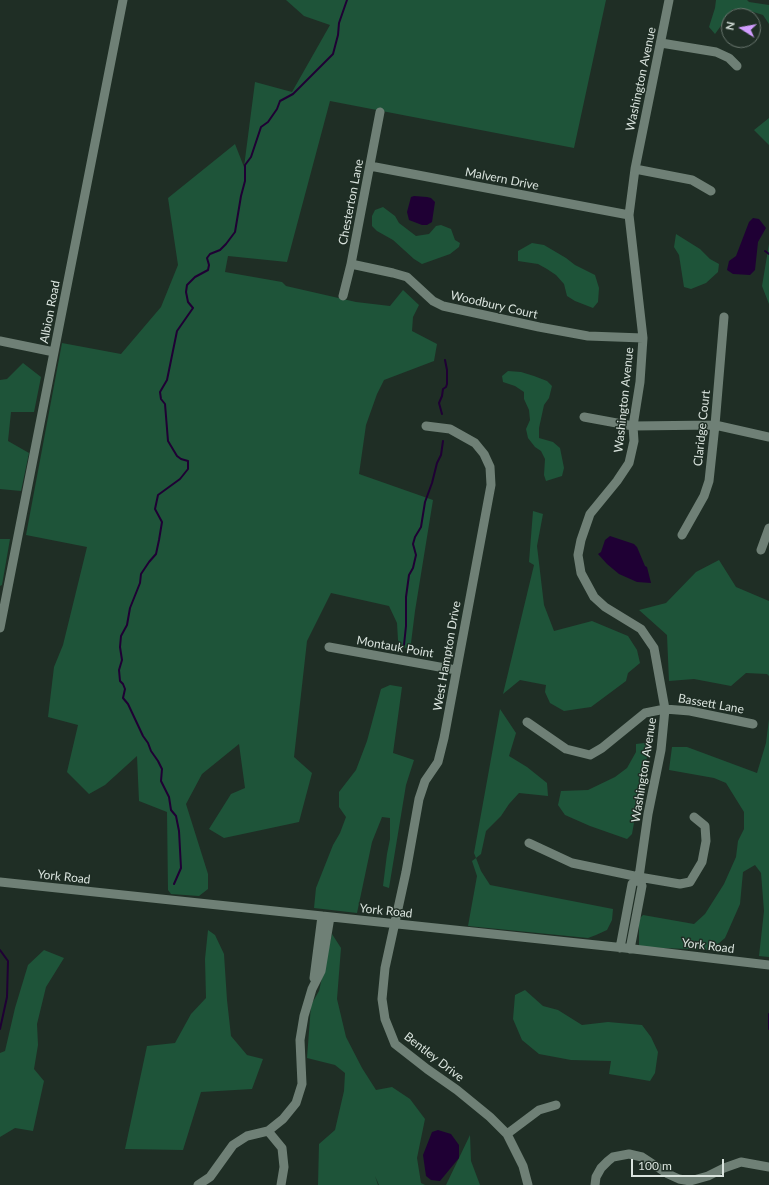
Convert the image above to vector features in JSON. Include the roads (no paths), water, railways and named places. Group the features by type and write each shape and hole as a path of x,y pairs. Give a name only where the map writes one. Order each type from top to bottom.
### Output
{"street":[{"name":"Albion Road","path":"0,628 123,0"},
{"name":"Washington Avenue","path":"630,949 642,886 639,877 648,814 661,750 665,708 654,648 641,629 606,607 594,597 581,573 578,555 581,540 590,514 617,481 629,463 634,441 633,426 640,382 643,338 629,215 635,169 669,0"},
{"path":"661,43 716,52 729,58 737,66"},
{"name":"Chesterton Lane","path":"343,296 351,264 380,112"},
{"name":"Malvern Drive","path":"370,166 629,215"},
{"path":"635,169 692,180 711,191"},
{"name":"Woodbury Court","path":"351,264 406,277 433,301 443,306 588,336 643,338"},
{"name":"Claridge Court","path":"682,535 704,496 709,481 724,317"},
{"path":"0,341 54,352"},
{"path":"584,417 633,426 715,425 769,437"},
{"name":"West Hampton Drive","path":"395,925 419,799 425,781 438,762 444,738 491,485 490,466 484,454 475,442 450,428 426,426"},
{"path":"761,550 769,528"},
{"name":"Montauk Point","path":"329,647 456,670"},
{"path":"527,722 566,749 590,755 602,748 645,713 665,708"},
{"name":"Bassett Lane","path":"665,708 690,711 753,724"},
{"path":"529,843 572,863 680,884 690,882 702,862 706,842 704,826 694,817"},
{"name":"Washington Avenue","path":"620,948 632,884 639,877"},
{"name":"York Road","path":"0,882 769,965"},
{"path":"198,1185 210,1177 233,1145 248,1136 268,1131 283,1119 296,1103 302,1084 300,1040 326,917"},
{"name":"Bentley Drive","path":"395,925 385,968 382,999 385,1019 395,1044 457,1090 490,1117 507,1134 523,1166 528,1185"},
{"path":"507,1134 539,1110 556,1105"},
{"path":"268,1131 282,1148 284,1167 281,1185"},
{"path":"595,1185 596,1177 601,1168 608,1161 613,1157 630,1154 642,1157 668,1174 679,1179 690,1181 708,1176 724,1168 742,1162 769,1167"}],"waterway":[{"path":"174,884 181,868 179,831 176,816 171,810 169,797 161,781 162,769 143,736 128,704 123,698 125,689 120,681 119,670 122,660 120,647 121,636 127,625 130,608 140,583 141,574 156,554 162,522 155,509 158,495 180,479 188,469 188,461 177,456 168,441 165,404 161,399 160,392 167,380 177,331 193,308 188,302 186,292 187,285 195,277 208,270 209,265 207,258 210,254 220,250 235,232 245,181 245,165 251,157 261,127 268,122 277,109 280,101 293,94 333,54 338,35 339,23 347,0"},
{"path":"765,251 769,254"},
{"path":"442,414 439,403 443,389 447,384 445,360"},
{"path":"404,645 406,626 406,597 409,575 413,568 416,555 413,544 421,527 425,502 437,463 441,455 443,441"},
{"path":"0,950 8,961 7,997 0,1029"},
{"path":"769,1014 769,1029"}]}
